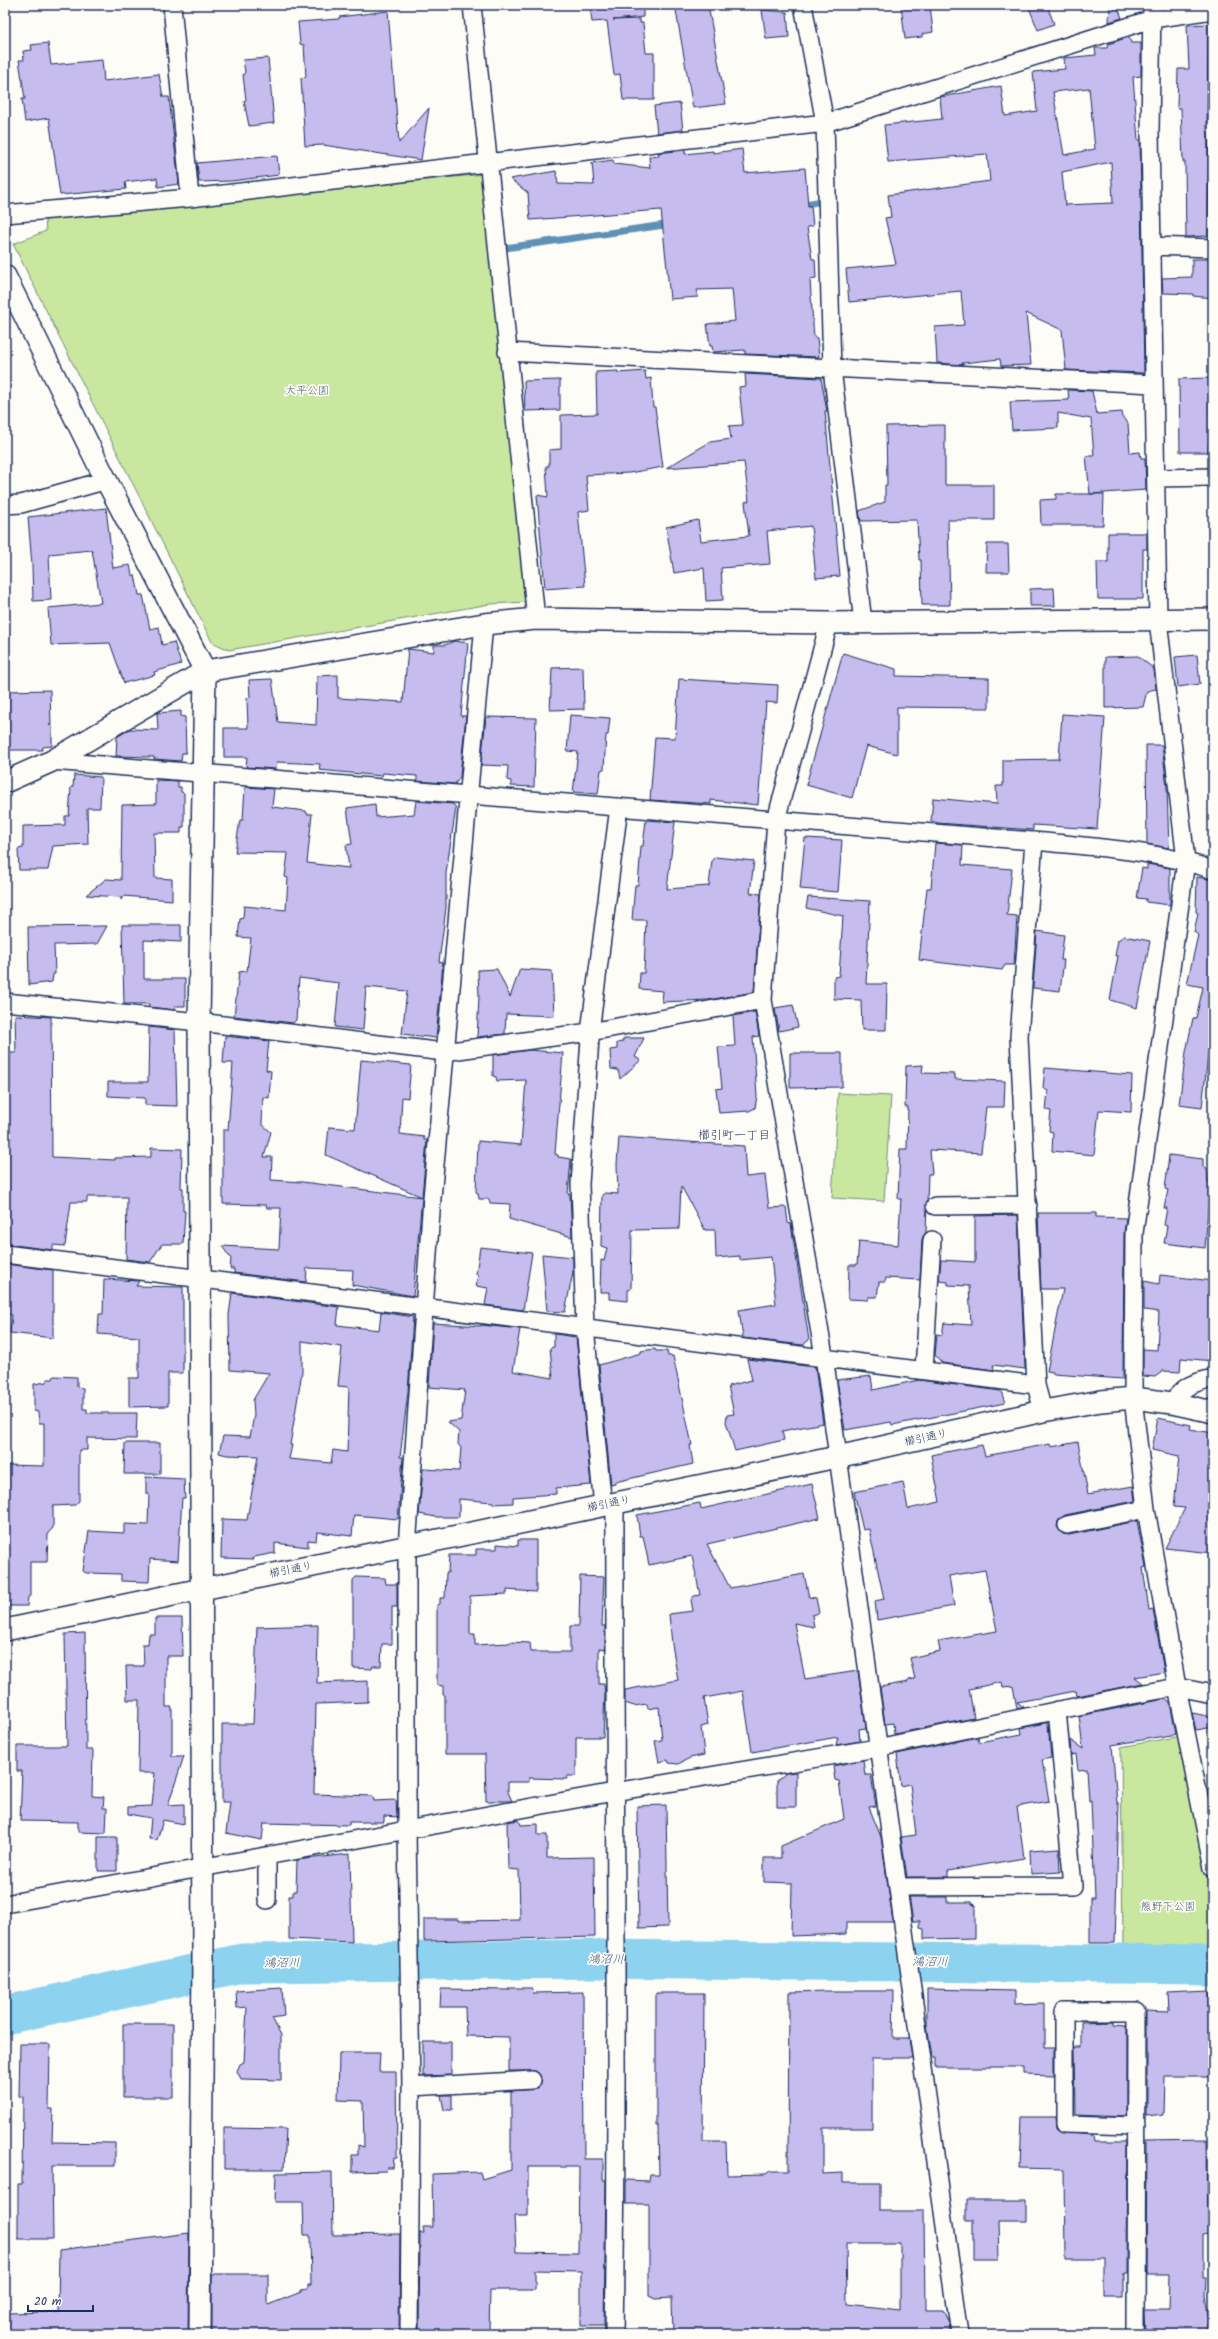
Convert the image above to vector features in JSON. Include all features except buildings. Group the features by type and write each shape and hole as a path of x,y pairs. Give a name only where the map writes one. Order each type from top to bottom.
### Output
{"street":[{"path":"172,5 190,198"},
{"path":"472,5 536,619"},
{"path":"803,5 825,123 832,369 863,622"},
{"path":"5,214 190,198 825,123 1152,12 1213,10"},
{"path":"1152,12 1150,131 1158,620 1186,861 1134,1233 1133,1398 1146,1509 1177,1687 1213,1868"},
{"path":"1152,246 1213,248"},
{"path":"5,276 205,671 199,1022 203,1955 200,2334"},
{"path":"507,352 1154,384"},
{"path":"1156,478 1213,477"},
{"path":"5,505 21,504 107,480"},
{"path":"5,782 52,761 205,671 484,624 536,619 863,622 1213,619"},
{"path":"829,622 776,820 764,1000 824,1356 877,1748 898,1887 960,2334"},
{"path":"408,2334 411,2087 407,1831 407,1547 444,1052 484,624"},
{"path":"52,761 1034,841 1138,852 1186,861 1213,870"},
{"path":"614,2334 617,2160 616,1981 609,1504 585,1328 580,1184 590,1032 619,807"},
{"path":"1034,841 1019,1037 1036,1385 1044,1411"},
{"path":"5,1002 199,1022 444,1052 590,1032 764,1000"},
{"path":"935,1206 1028,1205"},
{"path":"924,1370 932,1240"},
{"path":"5,1254 585,1328 824,1356 1036,1385"},
{"path":"1172,1403 1180,1390 1191,1384 1213,1378"},
{"name":"櫛引通り","path":"5,1630 201,1588 407,1547 837,1457 1044,1411 1101,1401 1133,1398 1172,1403 1213,1412"},
{"path":"1067,1525 1146,1509"},
{"path":"5,1904 614,1792 877,1748 1056,1710 1177,1687 1213,1694"},
{"path":"898,1887 1074,1886 1056,1710"},
{"path":"267,1856 267,1900"},
{"path":"1136,2334 1137,2126 1137,2011 1064,2011 1064,2124 1137,2126"},
{"path":"411,2087 532,2080"}],"green space":[{"name":"大平公園","path":"484,174 527,602 490,604 229,650 212,642 13,244 46,231 45,220"},
{"path":"838,1093 891,1096 884,1201 832,1198"},
{"name":"熊野下公園","path":"1180,1736 1213,1903 1213,1958 1123,1951 1121,1747"}],"waterway":[{"path":"799,205 817,202"},
{"path":"505,248 671,224"},
{"name":"鴻沼川","path":"5,2015 242,1963 597,1959 1213,1965"}],"district":[{"name":"櫛引町一丁目","path":"734,1135"}]}
